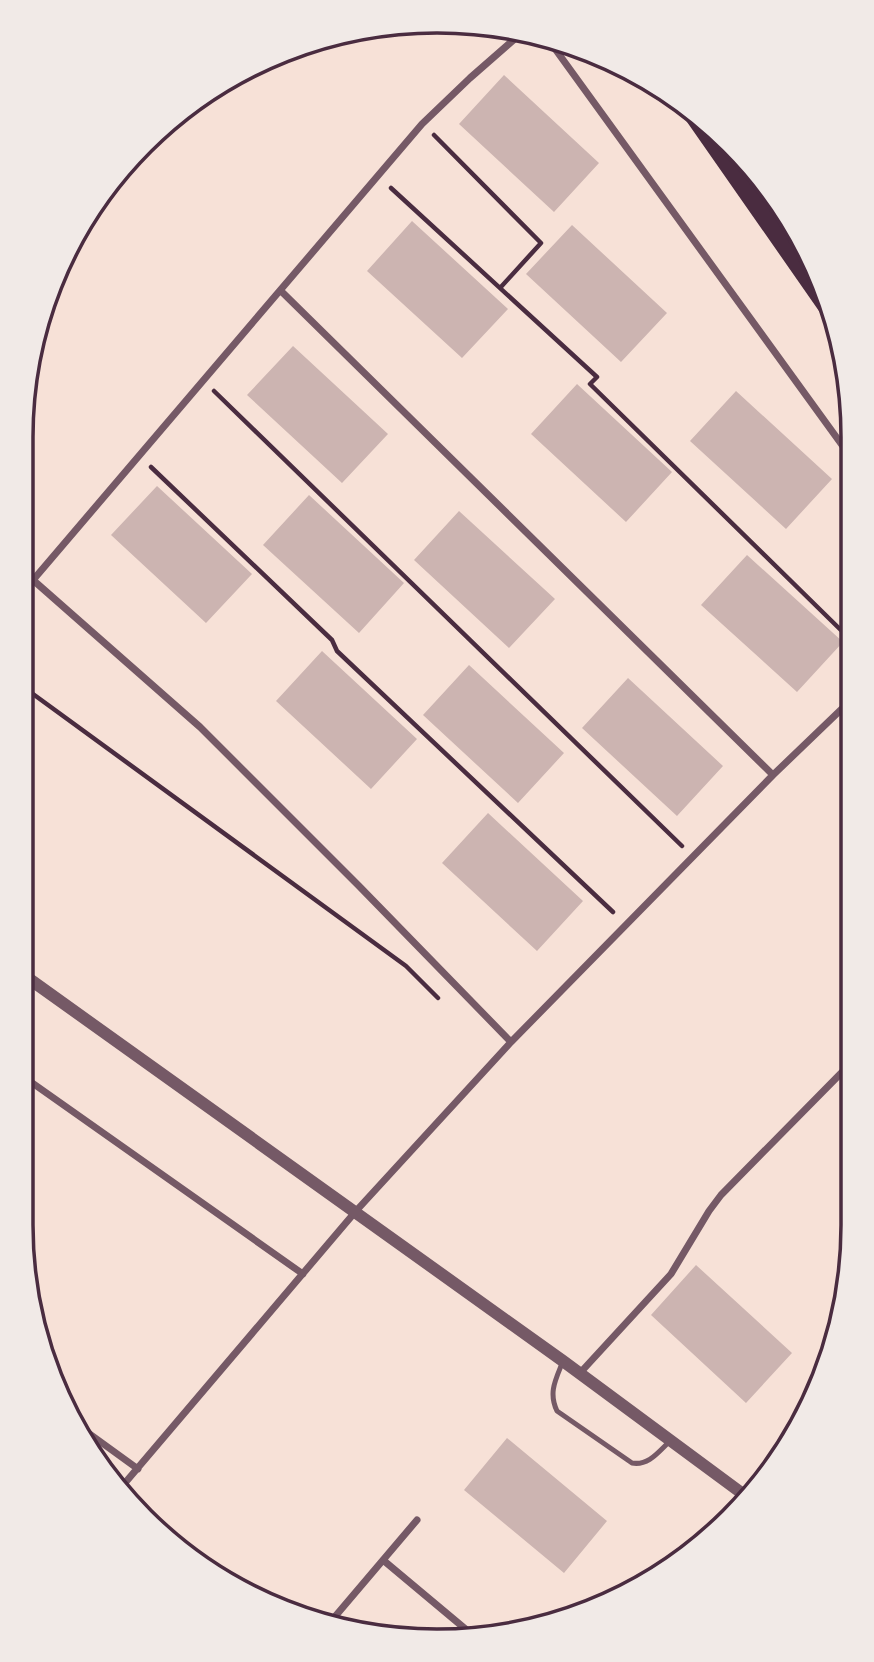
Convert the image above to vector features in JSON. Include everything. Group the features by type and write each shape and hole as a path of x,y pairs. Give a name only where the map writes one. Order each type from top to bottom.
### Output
{"main road":[{"path":"727,157 781,225"}],"street":[{"path":"511,1042 200,727 33,580 422,124 513,41"},
{"path":"557,52 841,444"},
{"path":"281,291 773,775"},
{"path":"126,1482 356,1211 511,1042 773,775 841,710"},
{"path":"33,982 563,1360 740,1492"},
{"path":"580,1373 671,1274 721,1195 841,1073"},
{"path":"33,1083 303,1274"},
{"path":"93,1436 138,1469"},
{"path":"336,1616 417,1520"},
{"path":"383,1560 464,1628"}],"lane":[{"path":"563,1360 552,1392 557,1411 632,1463 647,1462 671,1440"}],"path":[{"path":"422,124 541,243 500,288"},
{"path":"378,176 597,377 590,384 841,630"},
{"path":"203,381 693,857"},
{"path":"139,456 332,640 337,651 626,925"},
{"path":"33,694 405,966 443,1002"}],"building":[{"path":"504,75 599,163 554,212 459,124"},
{"path":"412,221 508,309 462,358 367,271"},
{"path":"572,225 667,313 621,362 526,274"},
{"path":"293,346 388,434 342,483 247,395"},
{"path":"577,384 672,472 626,522 531,434"},
{"path":"736,391 832,479 786,529 690,441"},
{"path":"157,486 252,574 206,623 111,535"},
{"path":"309,495 404,583 359,633 263,545"},
{"path":"459,511 555,599 509,648 414,560"},
{"path":"747,555 841,640 841,644 797,692 701,605"},
{"path":"322,651 417,739 371,789 276,701"},
{"path":"469,665 564,753 518,803 423,715"},
{"path":"628,678 723,766 677,816 582,728"},
{"path":"488,813 583,901 537,951 442,863"},
{"path":"696,1265 792,1353 746,1403 651,1315"},
{"path":"507,1438 607,1521 564,1573 464,1490"}]}
